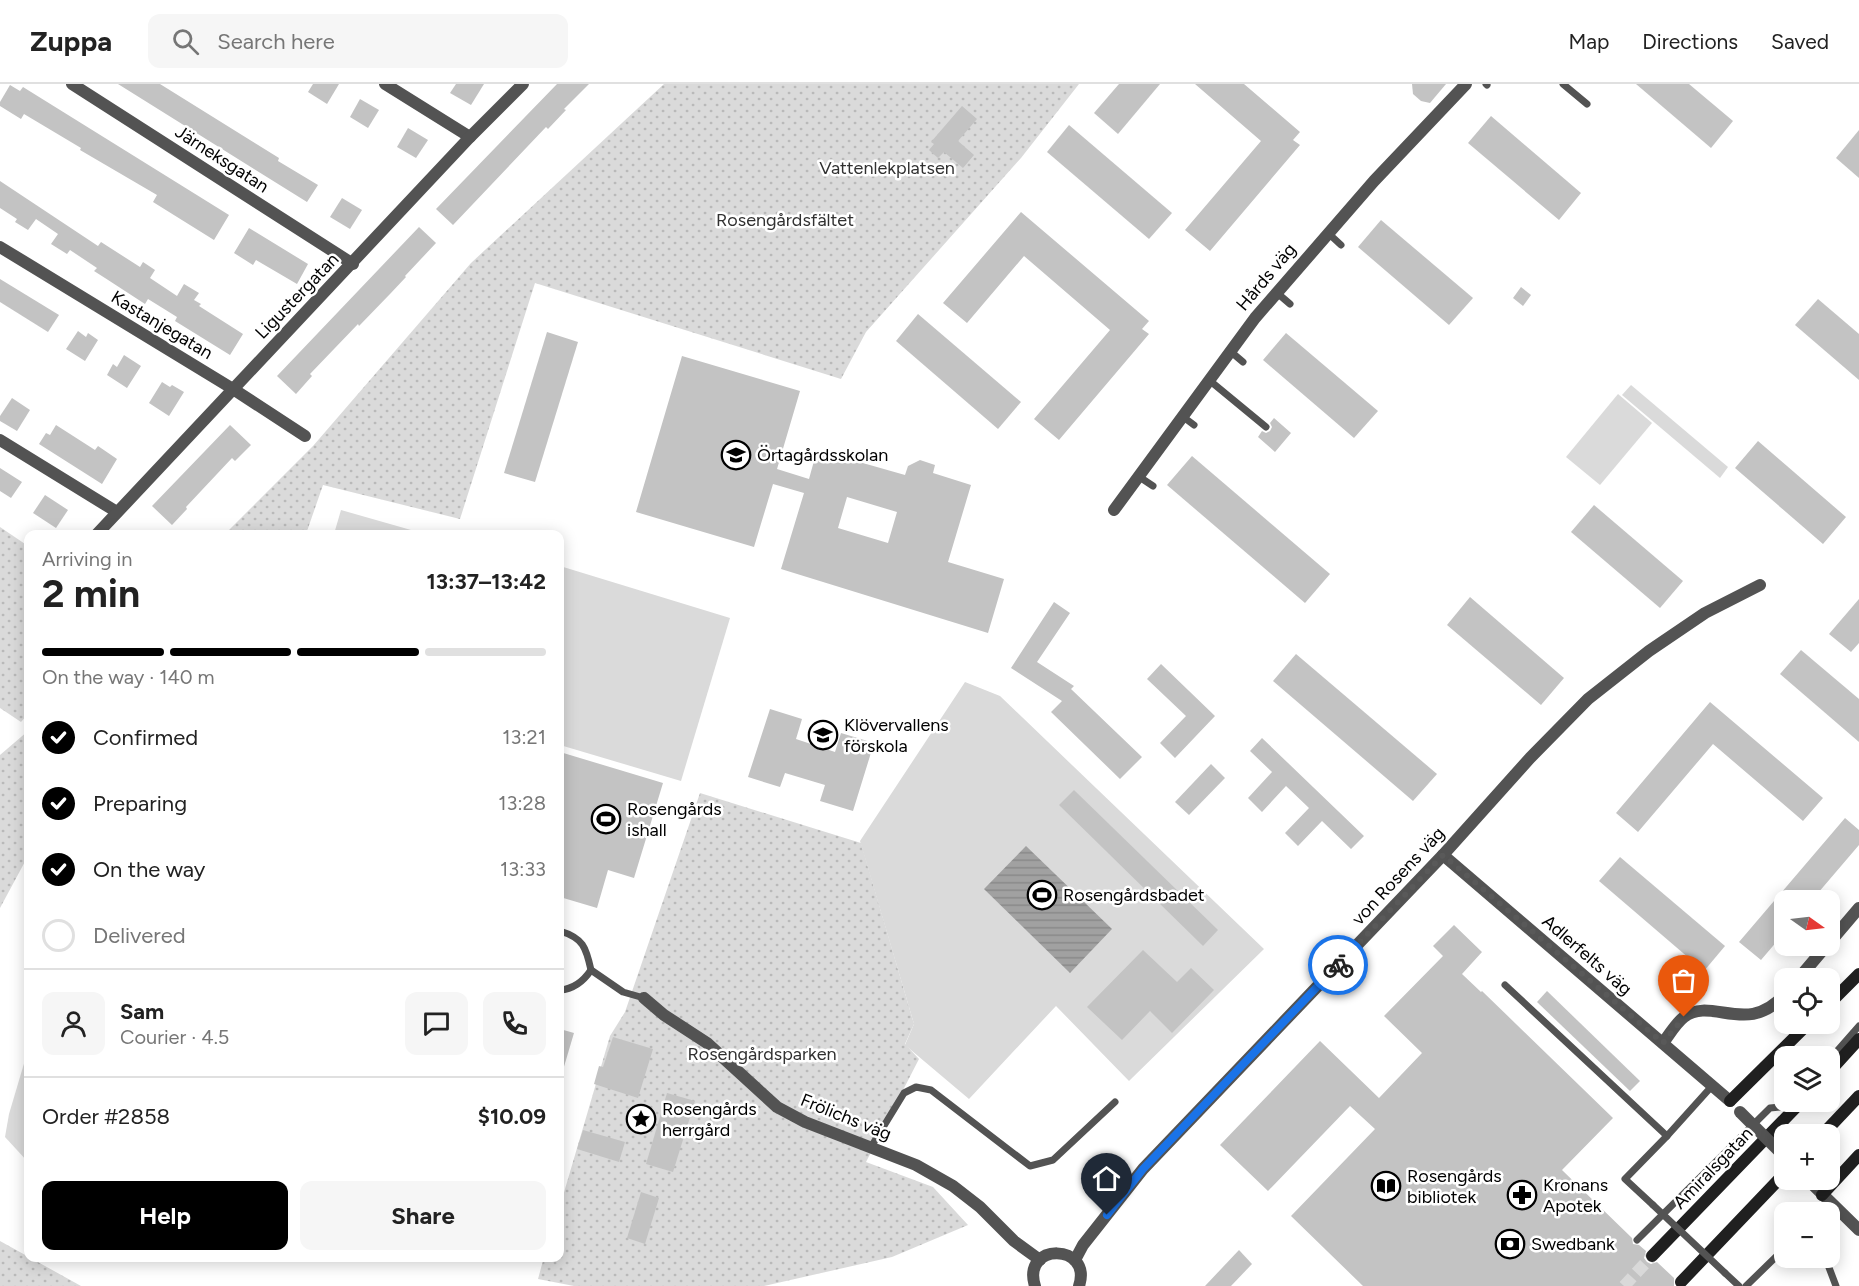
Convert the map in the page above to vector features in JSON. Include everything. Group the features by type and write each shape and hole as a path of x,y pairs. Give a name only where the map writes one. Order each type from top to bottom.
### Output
{"main road":[{"path":"1840,993 1859,974"},
{"path":"1730,1101 1798,1034"},
{"path":"1840,1060 1859,1039"},
{"path":"1832,1124 1859,1096"},
{"name":"Amiralsgatan","path":"1653,1256 1791,1112"},
{"path":"1818,1191 1859,1155"},
{"path":"1681,1282 1774,1185"}],"street":[{"name":"Järneksgatan","path":"72,84 353,264"},
{"path":"385,84 470,137"},
{"name":"Ligustergatan","path":"101,530 470,137 523,84"},
{"name":"Hårds väg","path":"1113,510 1276,292 1466,84"},
{"name":"Kastanjegatan","path":"0,247 233,389 305,436"},
{"path":"0,440 117,512"},
{"name":"von Rosens väg","path":"1075,1260 1083,1245 1143,1169 1443,855 1530,758 1588,699 1649,651 1705,613 1760,585"},
{"name":"Adlerfelts väg","path":"1443,855 1730,1101 1774,1146"},
{"path":"1840,930 1859,908"},
{"path":"1808,968 1818,956"},
{"name":"Frölichs väg","path":"644,998 664,1015 707,1042 777,1107 805,1122 916,1165 953,1186 980,1207 1014,1241 1040,1260"},
{"path":"1663,1043 1684,1017 1700,1010 1743,1016 1766,1011 1774,1004"},
{"path":"1818,1191 1859,1230"},
{"path":"1035,1286 1033,1275 1040,1260 1046,1255 1061,1253 1075,1260 1079,1267 1081,1275 1079,1286"}],"lane":[{"path":"1563,84 1587,104"},
{"path":"1328,233 1341,245"},
{"path":"1276,292 1290,304"},
{"path":"1230,351 1243,362"},
{"path":"1209,380 1266,427"},
{"path":"1182,416 1194,425"},
{"path":"1138,476 1153,486"},
{"path":"564,932 573,935 581,943 588,955 591,970 585,980 574,987 564,989"},
{"path":"591,970 624,992 644,998"},
{"path":"1505,985 1667,1136"},
{"path":"1840,1048 1859,1026"},
{"path":"1712,1086 1625,1179 1739,1286"},
{"path":"871,1147 904,1093 916,1087 931,1090 1030,1166 1053,1160 1115,1102"},
{"path":"1637,1240 1770,1108 1774,1107"},
{"path":"1746,1286 1774,1259"},
{"path":"1829,1268 1836,1286"}],"green space":[{"name":"Rosengårdsfältet","path":"664,84 1079,84 1021,158 866,332 841,379 535,283 460,519 323,485 307,530 229,530 313,446 471,263"},
{"path":"1631,385 1728,467 1720,478 1622,395"},
{"path":"1618,394 1652,423 1600,485 1566,457"},
{"path":"341,510 411,530 335,530"},
{"path":"0,527 24,543 24,719 21,722 0,708"},
{"path":"564,567 730,618 681,781 564,746"},
{"name":"Rosengårdsbadet","path":"965,682 1000,696 1264,949 1129,1081 1056,1006 969,1099 905,1045 914,1024 860,841"},
{"path":"24,734 24,863 0,908 0,755"},
{"name":"Rosengårdsparken","path":"700,793 861,843 914,1024 905,1044 919,1059 866,1162 933,1187 968,1225 892,1257 764,1286 574,1286 538,1279 543,1262 564,1262 564,1192 610,1036 625,1012"},
{"path":"24,1063 24,1158 5,1137 9,1114"},
{"path":"0,1241 24,1254 24,1262 38,1262 81,1286 0,1286"}],"shaded area":[{"path":"1026,846 1112,929 1070,973 984,889"}],"building":[{"path":"118,84 160,84 318,185 307,202"},
{"path":"313,84 339,84 327,104 308,92"},
{"path":"456,84 484,84 471,105 450,93"},
{"path":"557,84 589,84 453,225 436,209"},
{"path":"1119,84 1160,84 1118,134 1094,113"},
{"path":"1195,84 1244,84 1300,132 1293,140 1300,145 1210,251 1185,230 1261,141"},
{"path":"1412,84 1446,84 1430,103 1421,101 1413,94"},
{"path":"1636,84 1689,84 1733,121 1711,148"},
{"path":"10,85 20,91 23,87 229,215 214,240 153,202 157,195 24,114 21,119 0,106"},
{"path":"360,99 379,110 368,128 350,117"},
{"path":"962,106 977,119 958,141 974,155 963,168 944,152 938,158 929,150 934,144 931,142"},
{"path":"1491,116 1581,193 1559,220 1468,143"},
{"path":"1069,125 1172,213 1149,239 1047,152"},
{"path":"408,128 428,140 416,158 397,147"},
{"path":"1859,130 1859,178 1836,158"},
{"path":"0,181 98,246 101,242 140,267 143,262 155,270 150,278 177,296 184,284 199,293 194,300 201,304 199,306 243,334 230,355 175,321 177,317 148,299 145,304 94,271 97,268 70,250 67,254 51,244 58,234 36,219 28,230 15,222 17,219 0,208"},
{"path":"342,198 362,210 350,229 330,217"},
{"path":"1021,212 1149,321 1142,329 1149,334 1059,440 1034,419 1110,330 1024,256 967,323 943,303"},
{"path":"1381,220 1473,298 1449,325 1358,247"},
{"path":"419,227 436,243 390,294 310,374 312,376 296,394 277,376"},
{"path":"249,228 308,264 297,284 256,260 253,265 234,253"},
{"path":"0,279 59,315 48,332 0,302"},
{"path":"1521,287 1531,295 1523,306 1513,298"},
{"path":"1818,299 1859,334 1859,380 1795,325"},
{"path":"918,314 1021,402 998,429 896,341"},
{"path":"78,331 86,337 88,333 98,340 85,361 66,349"},
{"path":"547,332 578,342 535,482 504,473"},
{"path":"1286,333 1378,411 1354,438 1263,360"},
{"path":"124,355 141,366 127,388 107,375 113,364 117,367"},
{"path":"682,356 800,391 777,469 809,479 817,450 905,475 908,466 920,460 935,465 933,473 971,485 948,562 1004,579 988,633 781,569 804,493 773,484 754,547 636,512","holes":["847,497 897,512 888,543 838,528"]},
{"path":"162,382 184,392 169,416 149,403"},
{"path":"12,398 30,410 17,431 0,421 0,416"},
{"path":"1274,418 1291,433 1275,452 1258,437 1262,431 1266,433 1270,431 1272,427 1270,423"},
{"path":"56,425 95,450 98,446 117,459 102,484 39,444 46,433 50,435"},
{"path":"230,425 251,445 235,461 232,458 172,525 152,506"},
{"path":"1758,441 1846,517 1823,544 1735,468"},
{"path":"1192,456 1330,574 1305,603 1167,485"},
{"path":"0,468 22,482 11,498 0,491"},
{"path":"45,495 68,510 56,528 33,513"},
{"path":"1594,505 1683,581 1660,608 1571,532"},
{"path":"1470,597 1564,678 1541,705 1447,625"},
{"path":"1859,599 1859,643 1851,652 1829,634"},
{"path":"1054,602 1070,613 1037,662 1074,686 1071,689 1142,757 1120,779 1051,712 1062,701 1011,668"},
{"path":"1801,650 1859,699 1859,742 1780,674"},
{"path":"1296,654 1437,774 1413,801 1273,681"},
{"path":"1161,664 1215,716 1175,758 1160,743 1186,716 1147,679"},
{"path":"1710,702 1823,798 1803,821 1713,744 1638,832 1616,813"},
{"path":"770,709 802,719 796,739 835,752 841,733 874,743 853,811 820,801 825,785 785,773 780,787 748,777"},
{"path":"1262,738 1364,836 1351,849 1322,821 1298,846 1285,833 1309,808 1286,786 1262,812 1248,798 1272,772 1250,751"},
{"name":"Rosengårds ishall","path":"564,753 663,783 634,878 608,870 597,908 564,898"},
{"path":"1211,764 1225,778 1189,815 1175,802"},
{"path":"1074,790 1218,930 1203,946 1059,805"},
{"path":"1845,818 1859,830 1859,845 1821,890 1783,890"},
{"path":"1620,857 1725,946 1704,971 1599,881"},
{"path":"1774,901 1774,945 1761,960 1739,942"},
{"path":"1454,925 1482,952 1462,974 1613,1118 1562,1170 1632,1238 1633,1244 1639,1245 1646,1251 1644,1258 1647,1262 1651,1264 1657,1262 1674,1278 1674,1286 1363,1286 1291,1216 1375,1129 1350,1106 1268,1191 1220,1145 1320,1041 1379,1098 1422,1053 1384,1016 1443,956 1433,946"},
{"path":"1143,950 1177,982 1191,968 1214,990 1172,1033 1150,1011 1122,1040 1087,1007"},
{"path":"1547,991 1640,1081 1630,1091 1537,1002"},
{"path":"564,1030 574,1033 564,1067"},
{"path":"613,1037 653,1049 638,1098 594,1084 599,1066 603,1067"},
{"path":"667,1093 695,1101 673,1172 646,1164"},
{"path":"583,1130 625,1142 619,1162 577,1149"},
{"path":"641,1192 659,1198 645,1244 627,1238"},
{"path":"1239,1250 1252,1264 1231,1286 1205,1286"}],"tunnel":[{"path":"1624,1286 1652,1256"}],"way so far":[{"path":"1338,965 1443,855 1663,1043 1684,1017"}],"place":[{"name":"Örtagårdsskolan","path":"736,455"},
{"name":"Klövervallens förskola","path":"823,735"},
{"name":"Rosengårds ishall","path":"606,819"},
{"name":"Rosengårdsbadet","path":"1042,895"},
{"name":"Rosengårds herrgård","path":"641,1119"},
{"name":"Rosengårds bibliotek","path":"1386,1186"},
{"name":"Kronans Apotek","path":"1522,1195"},
{"name":"Swedbank","path":"1510,1244"}],"route":[{"path":"1107,1215 1143,1169 1338,965"}],"park label":[{"name":"Vattenlekplatsen","path":"887,168"}]}
